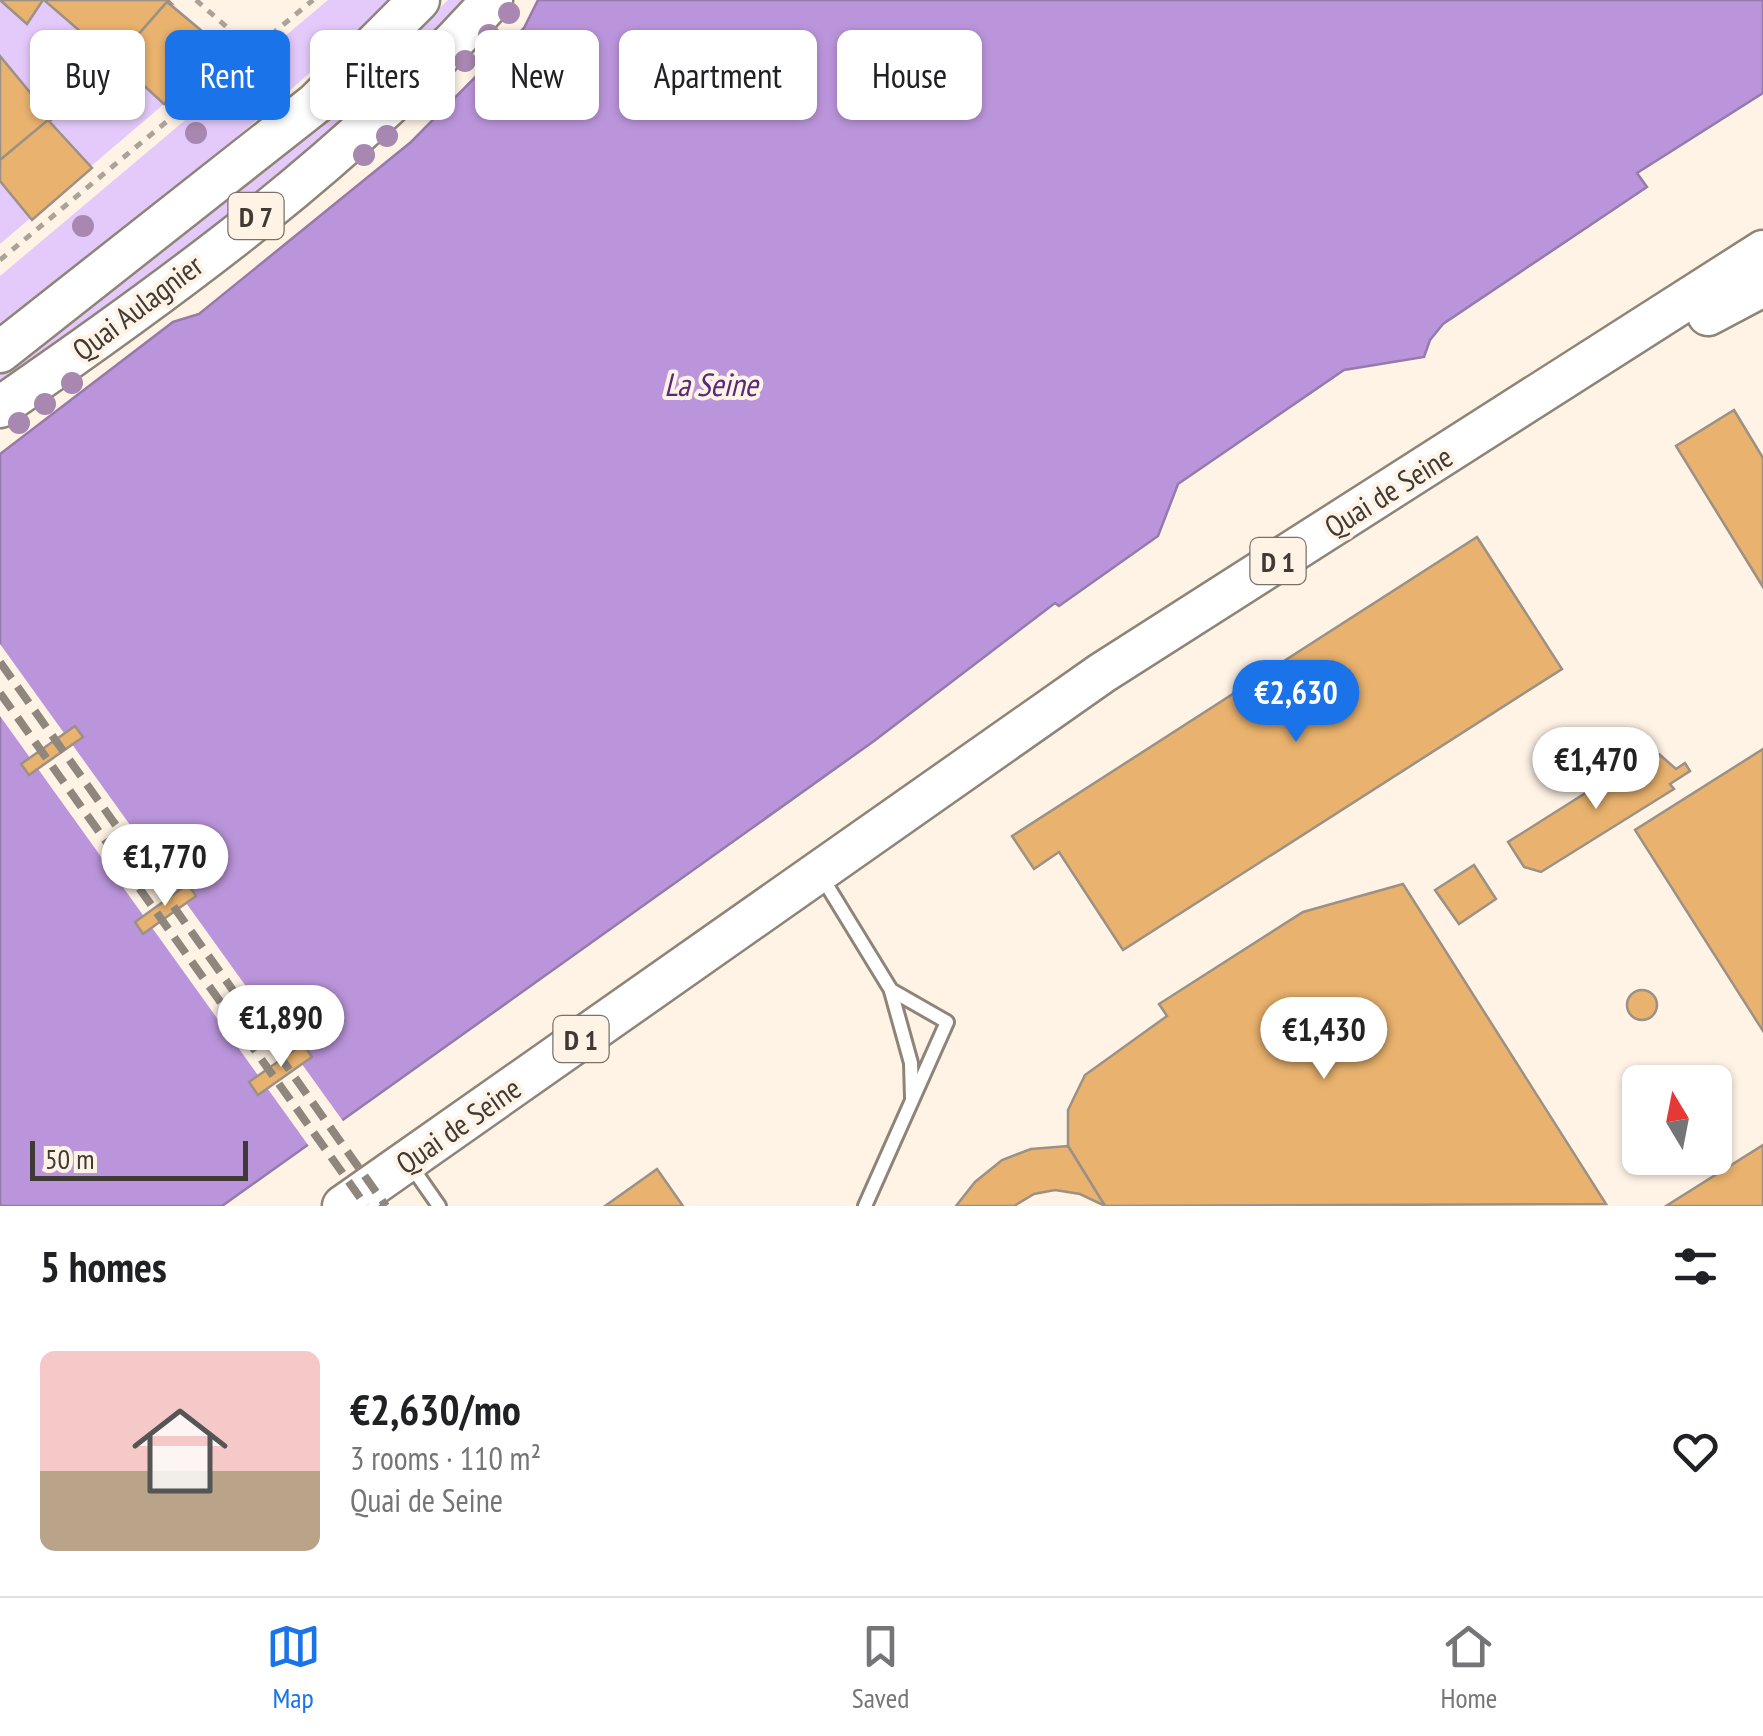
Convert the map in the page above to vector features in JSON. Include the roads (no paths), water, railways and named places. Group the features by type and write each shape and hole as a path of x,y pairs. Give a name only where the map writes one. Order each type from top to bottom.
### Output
{"main road":[{"name":"Quai Aulagnier","path":"0,352 316,103 419,0"},
{"name":"Quai Aulagnier","path":"0,408 315,169 424,70 492,0"},
{"name":"Quai de Seine","path":"343,1206 819,872 1676,331 1759,272"}],"lane":[{"path":"819,872 890,990 903,1027 912,1100"},
{"path":"865,1206 948,1022 890,990"},
{"path":"408,1161 439,1206"}],"water":[{"name":"La Seine","path":"538,0 1763,0 1763,93 1637,173 1647,187 1443,324 1430,340 1424,357 1344,370 1178,484 1158,536 1059,606 1055,603 874,741 222,1206 0,1206 0,454 173,322 199,314 411,142 433,120 455,120 455,98 475,77 475,120 599,120 599,30 524,28"}],"railway":[{"path":"0,662 386,1206"},
{"path":"0,693 366,1206"}]}
